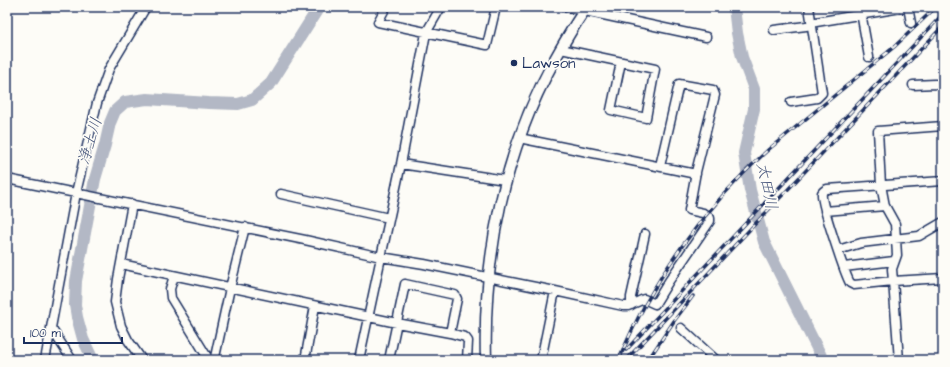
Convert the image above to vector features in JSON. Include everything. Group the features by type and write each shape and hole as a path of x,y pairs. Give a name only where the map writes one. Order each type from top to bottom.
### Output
{"main road":[{"path":"486,360 488,277 496,223 505,180 519,138 536,95 585,9"}],"street":[{"path":"45,360 76,193 97,103 109,69 146,7"},
{"path":"386,7 378,22 488,45 496,7"},
{"path":"359,360 401,164 426,33 441,7"},
{"path":"566,7 585,9 706,37"},
{"path":"791,102 817,98 822,94 808,7"},
{"path":"774,30 806,26 861,11 908,7 911,23"},
{"path":"861,11 869,57"},
{"path":"561,49 655,69 646,118 611,110 621,62"},
{"path":"7,179 245,227 381,257 555,290 623,306 631,305 644,299 655,304 710,221 710,218 703,213 689,210 715,95 712,90 679,84 660,166"},
{"path":"913,85 935,84 943,86"},
{"path":"899,360 892,269 896,255 895,224 885,206 881,185 878,131 943,126"},
{"path":"519,138 696,174"},
{"path":"401,164 505,180"},
{"path":"943,181 827,189 822,193 822,202 847,278 850,283 854,285 943,278"},
{"path":"281,194 389,218"},
{"path":"132,204 115,302 121,326 128,340 142,360"},
{"path":"825,211 885,206"},
{"path":"838,250 861,243 919,236 943,222"},
{"path":"213,360 215,357 245,227"},
{"path":"631,305 631,297 645,234"},
{"path":"844,266 894,261"},
{"path":"121,264 465,337 468,341 468,360"},
{"path":"174,276 170,289 171,298 209,360"},
{"path":"389,360 405,284 455,295 457,300 450,333"},
{"path":"541,360 555,290"},
{"path":"304,360 315,306"},
{"path":"51,328 72,360"},
{"path":"681,328 716,360"}],"waterway":[{"name":"浄土川","path":"93,360 83,339 77,317 75,305 76,281 95,179 110,123 115,111 125,102 147,99 238,104 252,100 271,83 319,7"},
{"name":"太田川","path":"734,7 742,57 754,89 754,109 744,153 750,190 764,242 823,360"}],"railway":[{"path":"619,360 632,330 664,273 682,246 723,195 745,171 769,149 894,47 936,7"},
{"path":"626,350 943,14"},
{"path":"626,360 943,26"},
{"path":"648,360 693,296"}],"place":[{"name":"Lawson","path":"514,63"}]}
